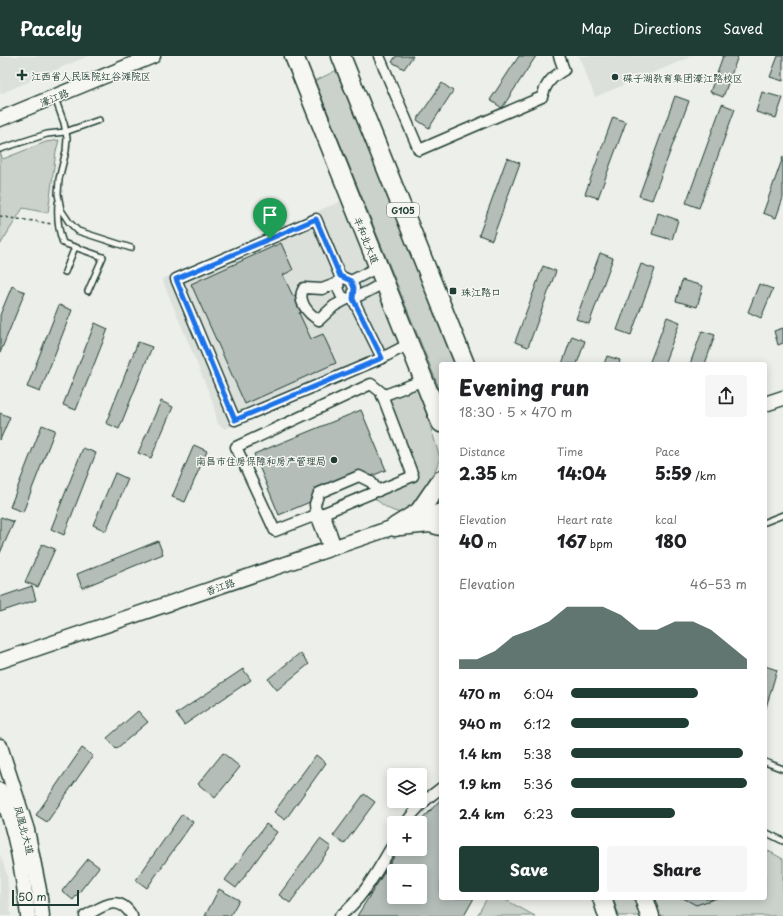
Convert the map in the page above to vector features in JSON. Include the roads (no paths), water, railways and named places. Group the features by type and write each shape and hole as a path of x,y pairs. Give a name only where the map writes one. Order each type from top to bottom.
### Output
{"highway":[{"path":"286,56 306,86"},
{"name":"丰和北大道","path":"294,56 439,418"},
{"path":"305,56 306,86"},
{"name":"G105","path":"342,58 464,362"},
{"path":"395,527 419,512 439,483"},
{"path":"395,527 430,523 439,525"},
{"path":"645,900 650,916"}],"main road":[{"name":"濠江路","path":"0,119 153,56"},
{"path":"767,403 783,398"},
{"name":"香江路","path":"0,661 439,512"},
{"name":"凤凰北大道","path":"0,746 27,830 39,890 42,916"},
{"name":"凤凰北大道","path":"0,790 15,839 28,916"}],"street":[{"path":"379,56 419,150 542,97 551,78 564,70 559,56"},
{"path":"382,358 350,299 342,297 339,290 339,279 316,219 176,279 235,420 382,358 409,344"},
{"path":"381,275 350,299 334,306 319,320 310,315 302,303 301,296 304,288 309,287 322,289 339,279 351,281 381,275"},
{"path":"350,299 354,288 351,281"},
{"path":"382,394 423,378"},
{"path":"371,384 382,394 413,476 378,491 275,531 236,447 371,384"},
{"path":"333,548 315,504 319,493 359,476 371,482 378,491"},
{"path":"412,816 424,802 439,790"},
{"path":"340,916 346,912 364,890 387,854"},
{"path":"85,916 104,904 114,903 124,907 132,916"}],"lane":[{"path":"54,97 65,132 66,151 59,179 57,215 63,243 103,257 88,290"},
{"path":"0,149 47,134 65,132 99,120"},
{"path":"58,194 61,210 68,222 78,231 131,248"},
{"path":"65,272 75,247"},
{"path":"767,521 783,515"},
{"path":"767,763 783,769"},
{"path":"767,833 783,841"}],"place":[{"name":"江西省人民医院红谷滩院区","path":"22,75"},
{"name":"碟子湖教育集团濠江路校区","path":"615,77"},
{"name":"珠江路口","path":"453,291"},
{"name":"南昌市住房保障和房产管理局","path":"334,460"}]}
